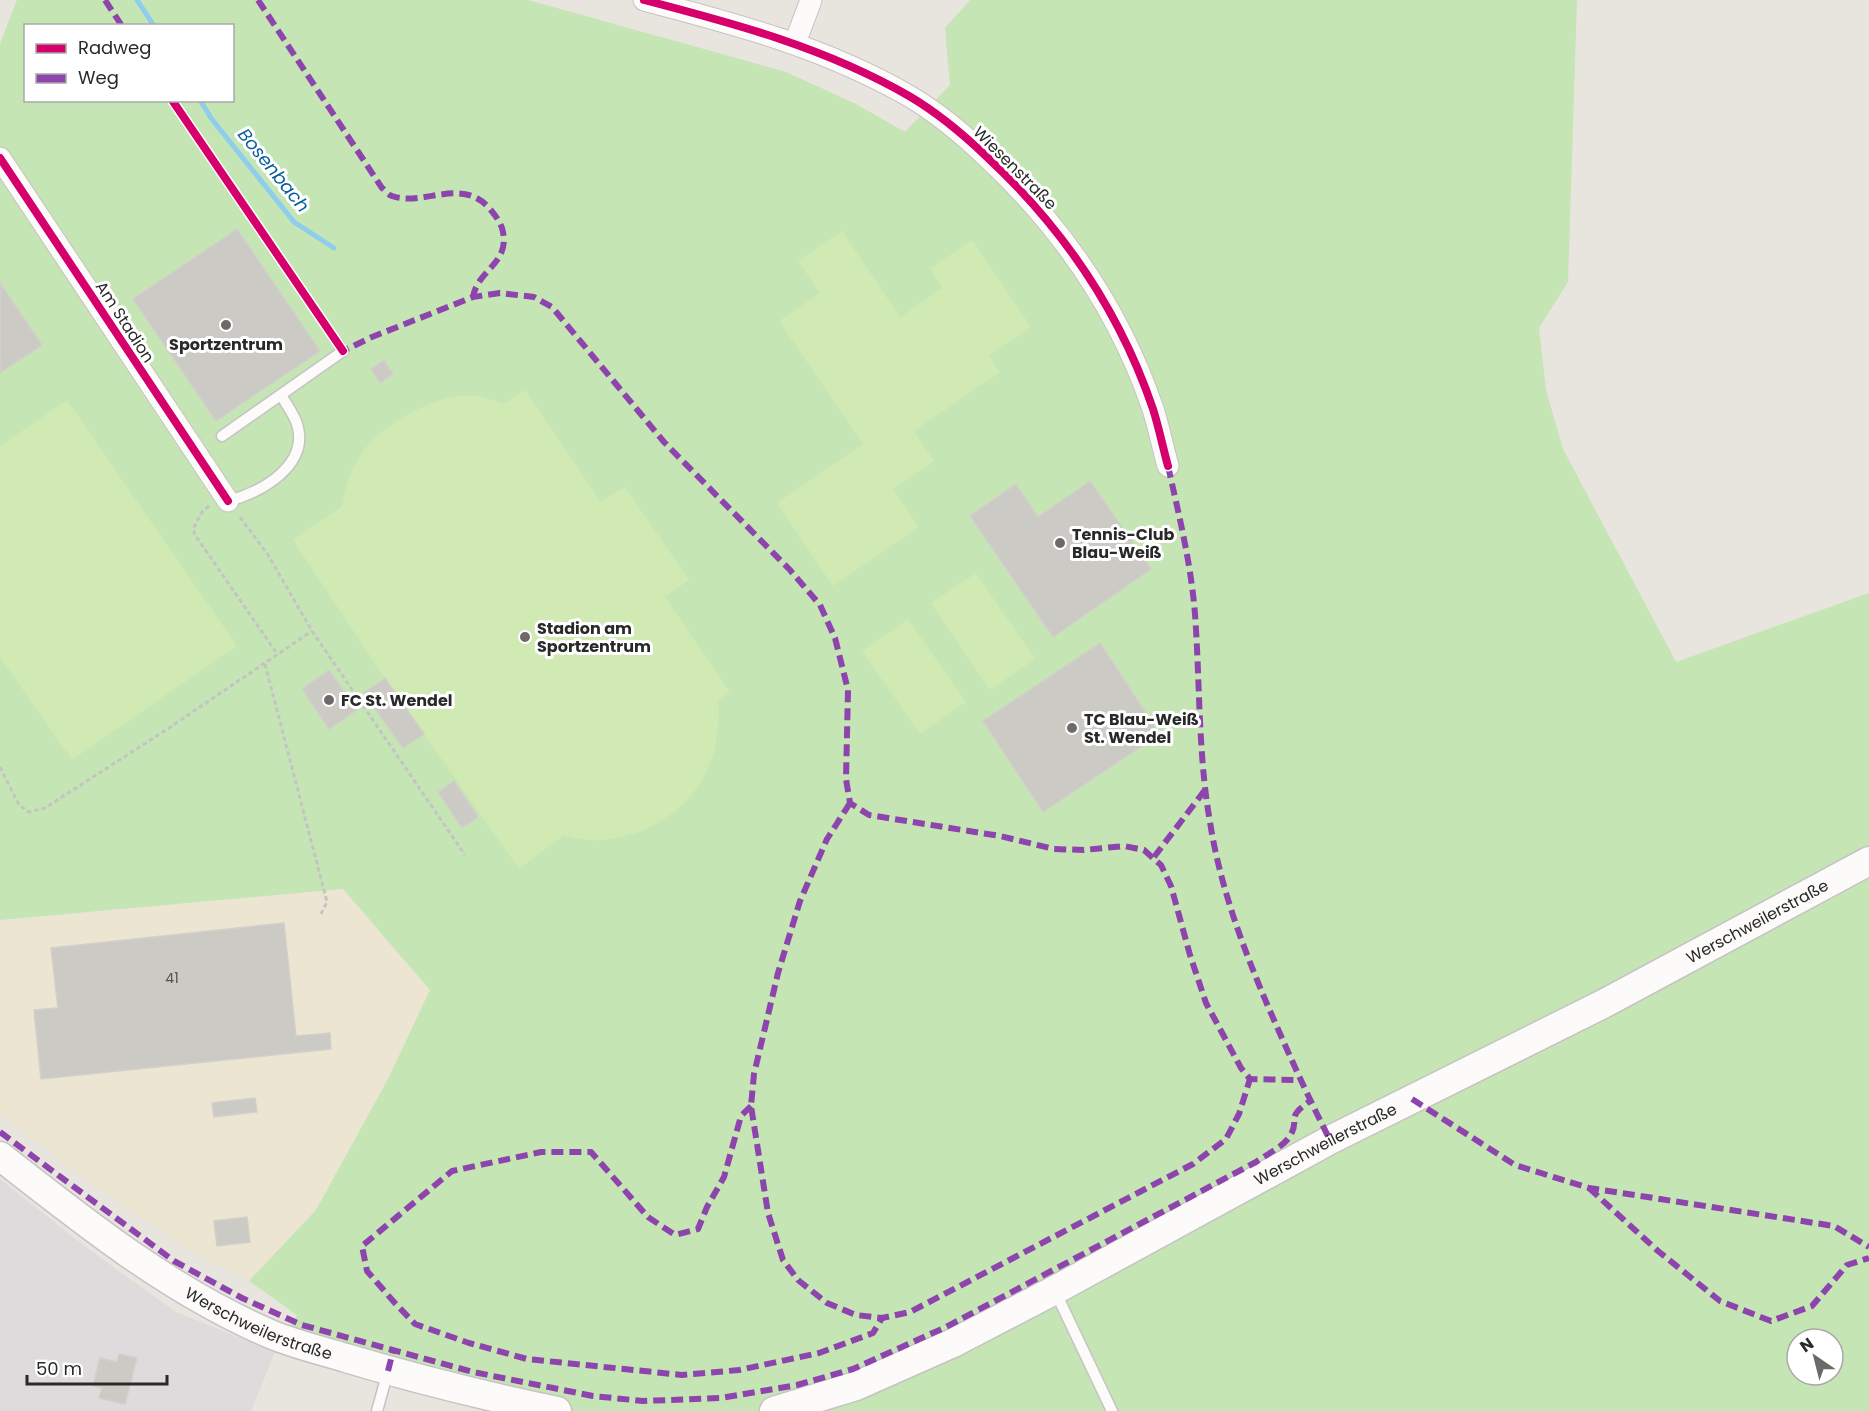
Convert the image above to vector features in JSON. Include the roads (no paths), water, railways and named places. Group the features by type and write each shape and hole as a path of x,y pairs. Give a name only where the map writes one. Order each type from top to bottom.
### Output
{"main road":[{"name":"Werschweilerstraße","path":"774,1411 856,1386 952,1342 1054,1290 1330,1140 1605,1003 1869,861"},
{"name":"Werschweilerstraße","path":"0,1156 118,1246 186,1291 269,1333 388,1371 469,1393 557,1411"}],"street":[{"name":"Wiesenstraße","path":"644,0 740,25 795,43 845,64 909,96 953,126 1007,176 1045,216 1083,266 1115,320 1153,410 1168,466"},
{"path":"795,43 811,0"},
{"name":"Am Stadion","path":"0,158 228,501"}],"lane":[{"path":"222,436 343,351"},
{"path":"228,501 242,498 258,489 281,474 294,460 299,441 297,424 281,395"},
{"path":"1054,1290 1112,1411"},
{"path":"377,1411 388,1371"}],"waterway":[{"name":"Bosenbach","path":"137,0 153,24"},
{"name":"Bosenbach","path":"201,102 211,118 294,222 334,248"}],"place":[{"name":"Sportzentrum","path":"226,325"},
{"name":"Tennis-Club Blau-Weiß","path":"1060,543"},
{"name":"Stadion am Sportzentrum","path":"525,637"},
{"name":"FC St. Wendel","path":"329,700"},
{"name":"TC Blau-Weiß St. Wendel","path":"1072,728"}]}
